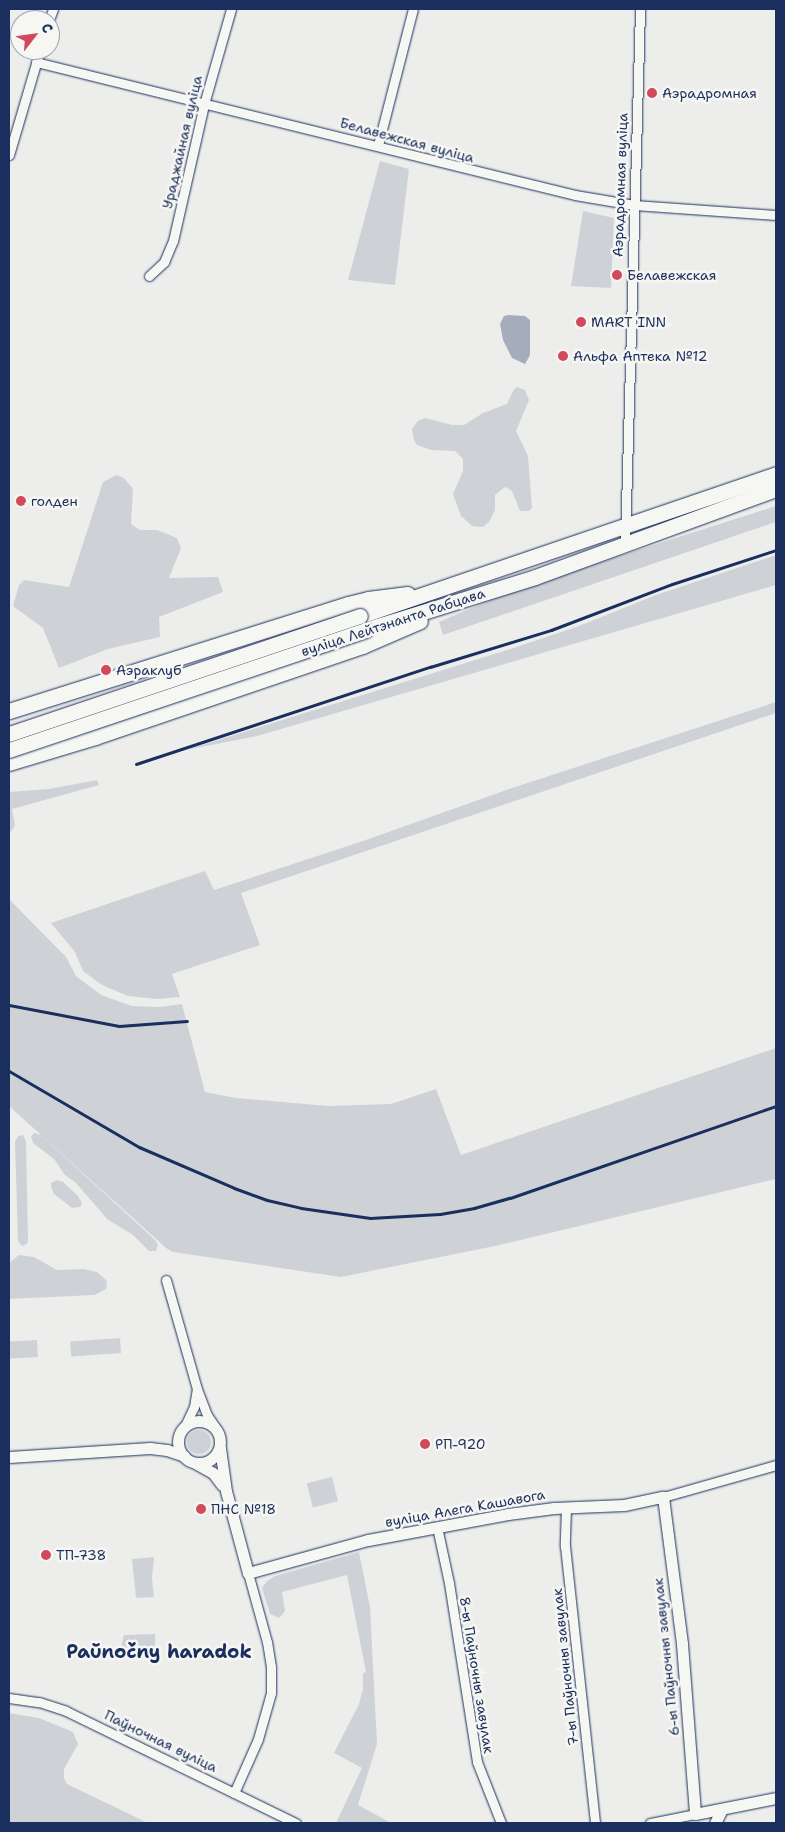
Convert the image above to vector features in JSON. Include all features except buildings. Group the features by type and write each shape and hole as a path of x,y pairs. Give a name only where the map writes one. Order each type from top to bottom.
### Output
{"main road":[{"name":"вуліца Лейтэнанта Рабцава","path":"9,750 363,623 435,592 776,474"},
{"name":"вуліца Лейтэнанта Рабцава","path":"9,763 95,737 362,646 462,601 776,489"},
{"path":"14,709 348,604 390,596 435,592"},
{"name":"вуліца Лейтэнанта Рабцава","path":"9,734 363,623 462,601"},
{"path":"81,689 72,694 68,701 68,720 75,732 85,737 95,737"},
{"path":"14,709 33,706 40,709 47,717 52,730 49,743 37,756"}],"street":[{"name":"Ураджайная вуліца","path":"149,276 164,262 173,241 204,104 231,9"},
{"path":"378,145 413,9"},
{"name":"Аэрадромная вуліца","path":"625,543 640,9"},
{"name":"Белавежская вуліца","path":"36,62 554,190 634,205 776,215"},
{"path":"9,155 36,62"},
{"path":"166,1280 197,1389 207,1415 220,1437 226,1492 267,1642 271,1692 260,1734 234,1793"},
{"path":"197,1389 194,1407 183,1428 179,1446 189,1459 209,1460 220,1448"},
{"path":"155,1448 183,1428 200,1420 215,1427"},
{"path":"9,1457 155,1448 189,1459 213,1473 226,1492"},
{"name":"вуліца Алега Кашавога","path":"248,1573 368,1540 518,1512 624,1505 663,1497 776,1464"},
{"name":"6-ы Паўночны завулак","path":"663,1497 682,1644 695,1814"},
{"name":"7-ы Паўночны завулак","path":"566,1508 565,1546 594,1823"},
{"name":"8-ы Паўночны завулак","path":"437,1527 449,1583 477,1762 501,1823"},
{"name":"Паўночная вуліца","path":"9,1698 39,1702 66,1711 296,1823"},
{"path":"650,1823 776,1798"},
{"path":"715,1823 722,1809"}],"shaded area":[{"path":"380,161 409,169 395,285 348,280"},
{"path":"583,211 614,218 611,288 571,286"},
{"path":"517,387 525,390 529,400 516,431 528,456 532,508 529,511 520,511 512,491 505,487 495,495 495,510 489,522 483,527 472,526 461,516 453,494 463,471 463,459 455,451 431,450 417,445 412,429 418,421 425,418 452,425 464,425 483,413 507,404 514,389"},
{"path":"116,475 124,478 133,489 131,524 140,530 157,530 177,538 181,548 169,578 218,577 223,592 159,617 160,637 108,649 59,668 43,628 13,606 19,585 24,580 69,587 103,482"},
{"path":"776,506 776,522 443,635 439,622 488,601 585,567"},
{"path":"776,555 776,585 257,736 186,750 504,651 579,626 656,595"},
{"path":"776,702 776,713 241,893 260,945 172,974 180,997 157,999 128,996 102,985 83,971 75,952 51,923 205,871 214,890 363,841 509,789"},
{"path":"97,780 99,785 12,809 15,826 9,834 9,792 49,789"},
{"path":"9,899 66,957 76,976 101,995 132,1006 160,1007 182,1004 205,1092 236,1098 328,1106 391,1104 436,1089 461,1155 776,1048 776,1179 495,1246 341,1277 173,1252 166,1248 9,1106"},
{"path":"34,1133 41,1135 155,1240 158,1245 156,1251 149,1251 133,1235 107,1219 76,1183 65,1175 54,1159 33,1143 31,1136"},
{"path":"23,1135 26,1141 28,1240 27,1244 22,1246 18,1241 15,1142 18,1136"},
{"path":"57,1180 63,1182 78,1196 82,1203 80,1207 72,1208 54,1194 51,1183"},
{"path":"19,1255 34,1257 57,1270 84,1269 97,1272 107,1281 106,1289 95,1295 9,1299 9,1263"},
{"path":"120,1338 121,1353 71,1356 70,1341"},
{"path":"37,1340 38,1357 10,1358 9,1341"},
{"path":"199,1430 204,1431 210,1437 210,1447 204,1453 199,1454 194,1453 188,1447 187,1442 188,1437 194,1431"},
{"path":"332,1477 338,1501 313,1508 307,1483"},
{"path":"359,1552 370,1607 377,1744 358,1805 391,1823 336,1823 362,1768 334,1753 359,1704 363,1689 363,1673 366,1672 347,1575 282,1592 285,1611 279,1618 270,1614 262,1588 267,1581 275,1576"},
{"path":"154,1557 152,1578 154,1597 136,1598 132,1559"},
{"path":"155,1634 155,1646 148,1658 121,1646 124,1635"},
{"path":"9,1713 39,1718 73,1732 78,1744 64,1769 64,1778 67,1784 148,1823 9,1823"}],"water":[{"path":"504,316 525,316 530,320 530,355 525,364 512,358 503,340 500,324"}],"railway":[{"path":"136,764 430,667 551,630 672,584 776,550"},
{"path":"9,1005 119,1026 187,1021"},
{"path":"9,1071 139,1147 234,1188 267,1200 301,1208 370,1218 440,1214 474,1208 510,1198 776,1106"}],"place":[{"name":"Аэрадромная","path":"652,93"},
{"name":"Белавежская","path":"617,275"},
{"name":"MART INN","path":"581,322"},
{"name":"Альфа Аптека №12","path":"563,356"},
{"name":"голден","path":"21,501"},
{"name":"Аэраклуб","path":"106,670"},
{"name":"РП-920","path":"425,1444"},
{"name":"ПНС №18","path":"201,1509"},
{"name":"ТП-738","path":"46,1555"}],"district":[{"name":"Paŭnočny haradok","path":"159,1652"}]}
